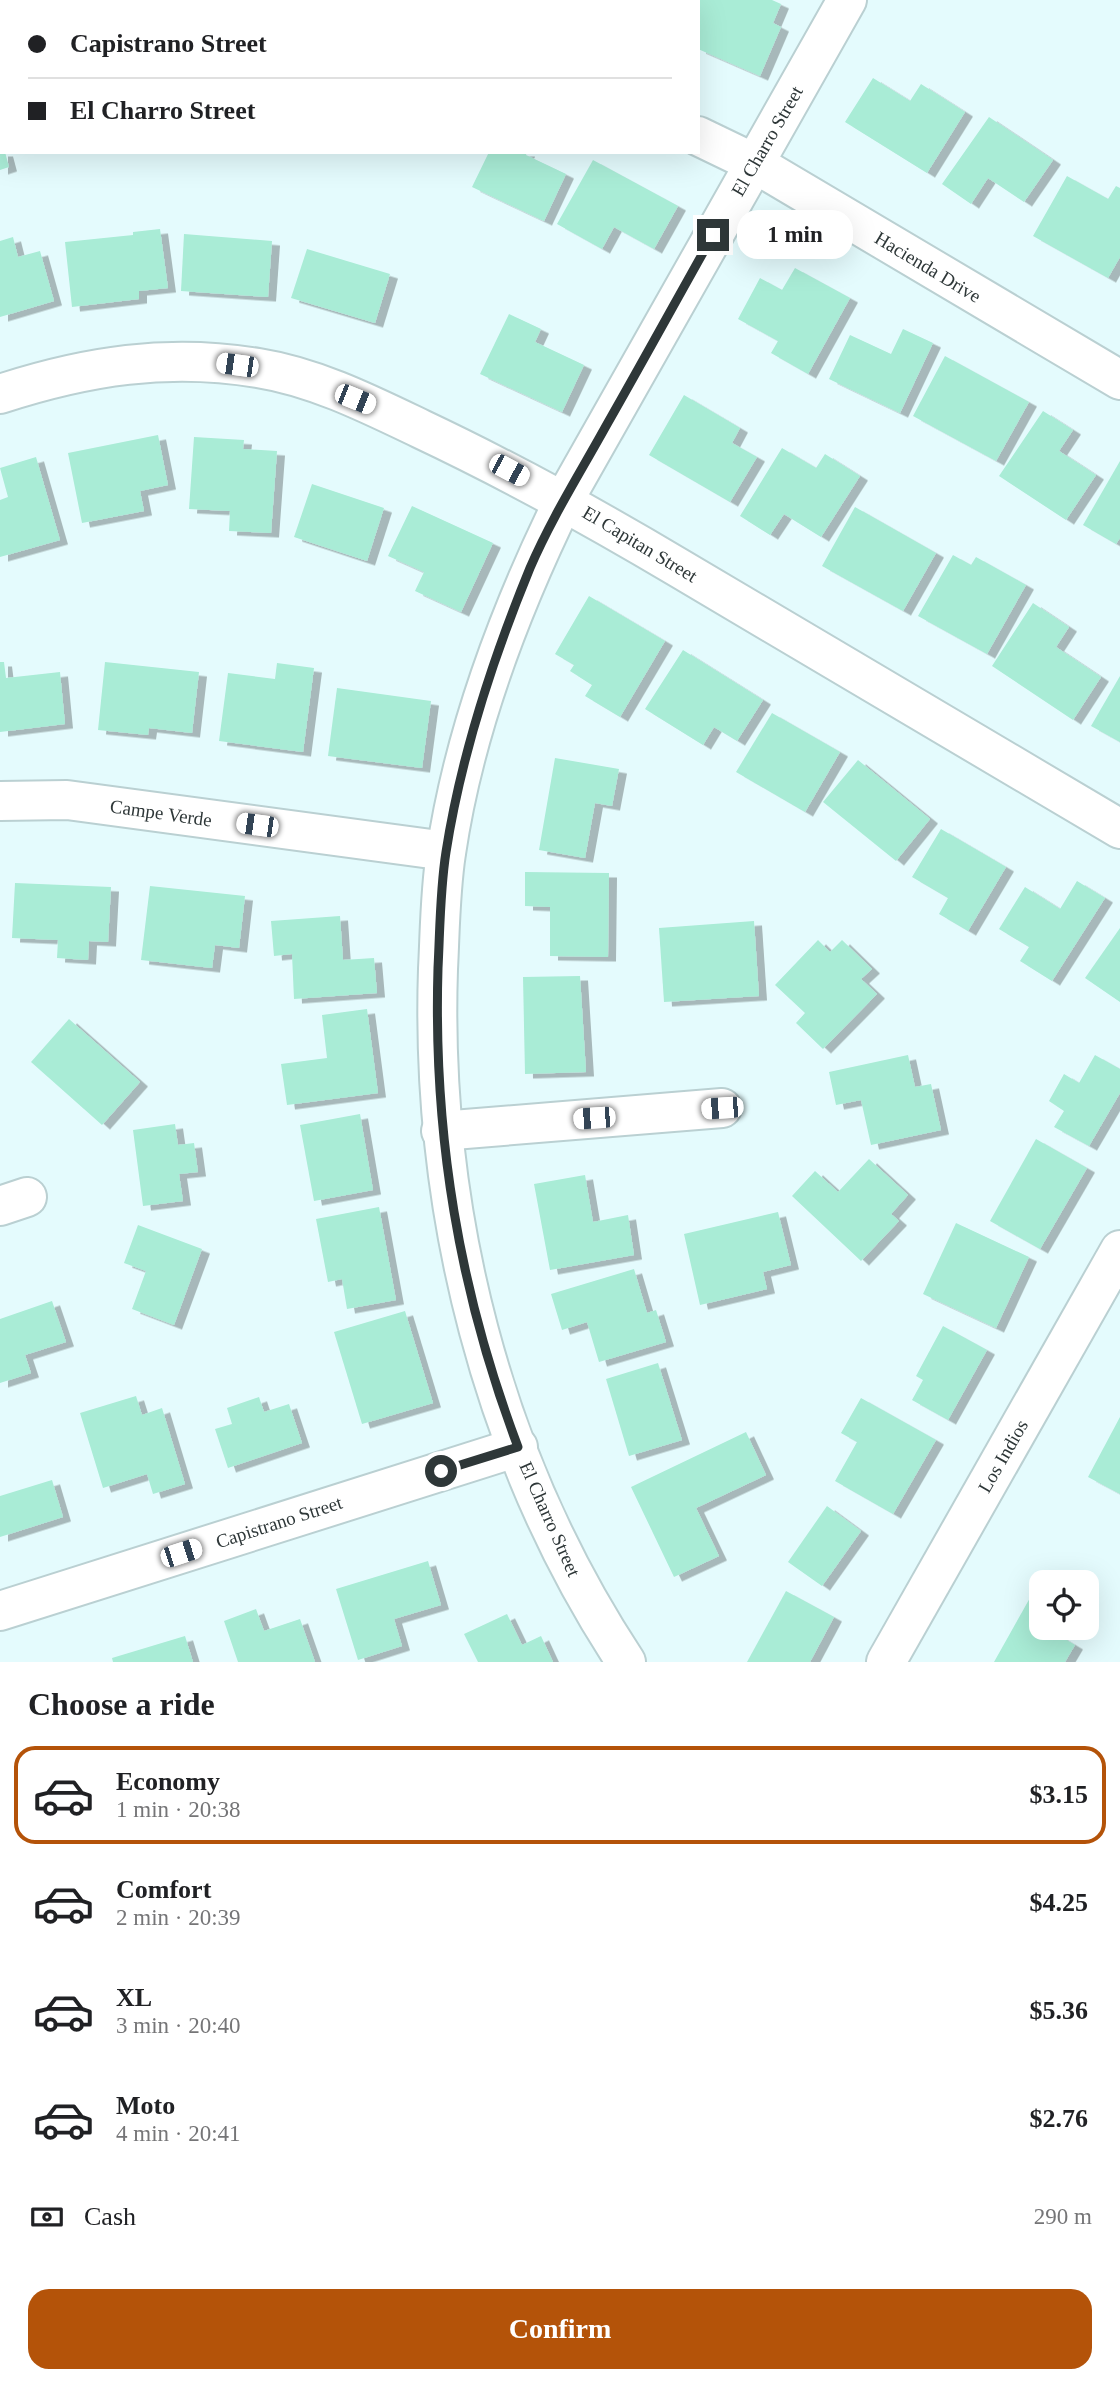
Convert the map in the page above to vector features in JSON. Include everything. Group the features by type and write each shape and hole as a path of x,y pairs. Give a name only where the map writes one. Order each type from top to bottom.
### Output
{"street":[{"name":"El Charro Street","path":"626,1662 598,1620 545,1517 489,1371 460,1253 441,1131 436,1024 446,851 469,750 530,568 564,500 847,0"},
{"name":"Hacienda Drive","path":"700,137 754,163 1120,380"},
{"name":"El Capitan Street","path":"0,394 72,372 119,363 166,360 261,368 307,380 379,409 564,500 1120,829"},
{"name":"Campe Verde","path":"0,801 67,800 446,851"},
{"path":"441,1131 722,1108"},
{"name":"Los Indios","path":"886,1662 1120,1250"},
{"name":"Capistrano Street","path":"0,1611 518,1447"}],"building":[{"path":"700,0 772,0 781,4 773,23 781,27 760,76 700,50"},
{"path":"873,78 910,101 921,84 965,112 927,173 845,122"},
{"path":"989,117 1053,160 1024,202 988,178 971,204 942,184"},
{"path":"0,154 6,154 9,167 0,170"},
{"path":"488,154 526,154 566,174 544,221 472,187"},
{"path":"593,160 678,206 654,249 614,227 602,249 557,224"},
{"path":"1067,176 1108,199 1116,186 1120,188 1120,257 1108,278 1033,236"},
{"path":"160,229 168,288 139,291 139,299 72,307 65,242 133,235 133,232"},
{"path":"184,234 272,241 268,297 181,291"},
{"path":"13,237 18,257 40,251 54,301 0,317 0,241"},
{"path":"307,249 390,274 375,323 291,298"},
{"path":"795,268 850,298 808,374 771,353 778,341 738,319 760,278 782,290"},
{"path":"509,314 541,329 535,342 584,365 562,412 480,374"},
{"path":"903,329 933,343 900,413 829,379 850,335 891,354"},
{"path":"945,356 1029,402 996,461 913,416"},
{"path":"684,395 740,428 732,443 757,457 730,502 649,455"},
{"path":"1043,411 1073,430 1059,451 1096,475 1066,520 999,476"},
{"path":"158,435 168,485 140,491 144,511 82,523 68,453"},
{"path":"194,437 244,440 243,449 277,451 271,533 229,531 230,511 189,509"},
{"path":"782,448 816,468 825,454 860,476 821,537 784,514 770,535 740,516"},
{"path":"36,457 60,540 0,557 0,500 8,497 0,468"},
{"path":"1120,461 1120,538 1116,544 1083,525"},
{"path":"312,484 384,508 367,561 294,537"},
{"path":"412,506 493,543 461,612 415,591 424,572 388,556"},
{"path":"855,507 936,553 903,611 822,566"},
{"path":"953,555 971,565 976,557 1026,585 987,654 918,616"},
{"path":"589,596 665,641 620,717 585,696 592,685 570,671 574,665 555,654"},
{"path":"1033,603 1069,627 1056,647 1101,677 1073,720 992,666"},
{"path":"683,650 763,700 737,741 714,727 703,745 645,709"},
{"path":"0,662 4,662 6,678 60,672 65,724 0,732"},
{"path":"105,662 199,672 192,733 149,728 148,735 98,730"},
{"path":"277,663 314,668 303,752 219,741 228,673 275,679"},
{"path":"1120,676 1120,742 1091,726"},
{"path":"337,688 431,701 422,768 328,756"},
{"path":"772,713 840,752 805,812 736,772"},
{"path":"555,758 619,769 612,806 595,803 585,858 539,850"},
{"path":"858,760 930,819 896,861 823,802"},
{"path":"941,829 1006,867 968,931 939,914 948,898 912,877"},
{"path":"525,872 609,873 608,957 550,956 550,907 525,906"},
{"path":"1077,881 1105,898 1052,981 1020,961 1029,947 999,929 1025,887 1060,909"},
{"path":"15,883 111,887 108,942 89,941 88,960 57,958 58,940 12,938"},
{"path":"150,886 245,896 239,948 215,945 212,968 141,960"},
{"path":"340,916 343,960 374,958 377,993 294,999 292,954 274,956 271,921"},
{"path":"754,921 759,996 664,1002 659,928"},
{"path":"1120,928 1120,1002 1085,978"},
{"path":"818,940 830,952 842,940 872,969 861,979 877,994 823,1049 796,1023 805,1013 775,985"},
{"path":"580,976 586,1072 525,1074 523,977"},
{"path":"367,1009 378,1093 287,1105 281,1064 327,1058 322,1015"},
{"path":"69,1019 140,1082 102,1125 31,1062"},
{"path":"908,1055 915,1087 931,1084 941,1130 871,1145 861,1100 836,1105 829,1072"},
{"path":"1095,1055 1120,1069 1120,1093 1089,1146 1054,1127 1064,1111 1049,1101 1064,1074 1079,1083"},
{"path":"360,1114 373,1190 314,1201 300,1125"},
{"path":"175,1124 178,1145 194,1143 198,1172 179,1174 183,1201 143,1206 133,1130"},
{"path":"1036,1139 1087,1168 1040,1249 990,1221"},
{"path":"869,1159 908,1195 891,1214 899,1221 861,1261 792,1196 815,1171 838,1192"},
{"path":"585,1175 593,1222 628,1215 634,1255 550,1270 534,1184"},
{"path":"379,1207 396,1300 347,1309 342,1279 328,1282 316,1219"},
{"path":"778,1212 791,1265 763,1272 767,1289 700,1305 684,1234"},
{"path":"956,1223 1029,1257 996,1328 923,1294"},
{"path":"138,1225 202,1249 174,1325 132,1309 146,1271 124,1263"},
{"path":"634,1269 647,1313 656,1310 666,1342 599,1362 587,1322 562,1330 551,1294"},
{"path":"52,1301 66,1342 25,1355 31,1373 0,1383 0,1319"},
{"path":"405,1311 433,1403 362,1424 334,1332"},
{"path":"943,1326 987,1350 948,1420 912,1400 923,1380 916,1376"},
{"path":"658,1363 682,1440 629,1456 606,1379"},
{"path":"136,1396 142,1415 162,1408 185,1484 153,1494 147,1474 103,1488 80,1413"},
{"path":"259,1397 264,1412 289,1404 302,1443 228,1468 215,1429 232,1424 227,1408"},
{"path":"861,1398 936,1440 893,1514 835,1481 857,1442 841,1433"},
{"path":"1120,1417 1120,1494 1088,1477"},
{"path":"746,1432 766,1475 696,1508 719,1556 674,1577 631,1487"},
{"path":"52,1480 63,1517 0,1537 0,1496"},
{"path":"827,1506 861,1531 822,1586 788,1562"},
{"path":"428,1561 441,1605 394,1619 402,1646 358,1660 336,1589"},
{"path":"786,1591 834,1617 810,1662 747,1662"},
{"path":"1029,1600 1029,1640 1067,1640 1075,1645 1065,1662 994,1662"},
{"path":"256,1609 264,1631 300,1619 315,1662 238,1662 224,1621"},
{"path":"507,1614 522,1645 541,1636 553,1662 478,1662 464,1634"},
{"path":"185,1636 193,1662 113,1662 112,1658"}],"route":[{"path":"441,1471 518,1447 489,1371 460,1253 441,1131 436,1024 446,851 469,750 530,568 564,500 713,235"}]}
